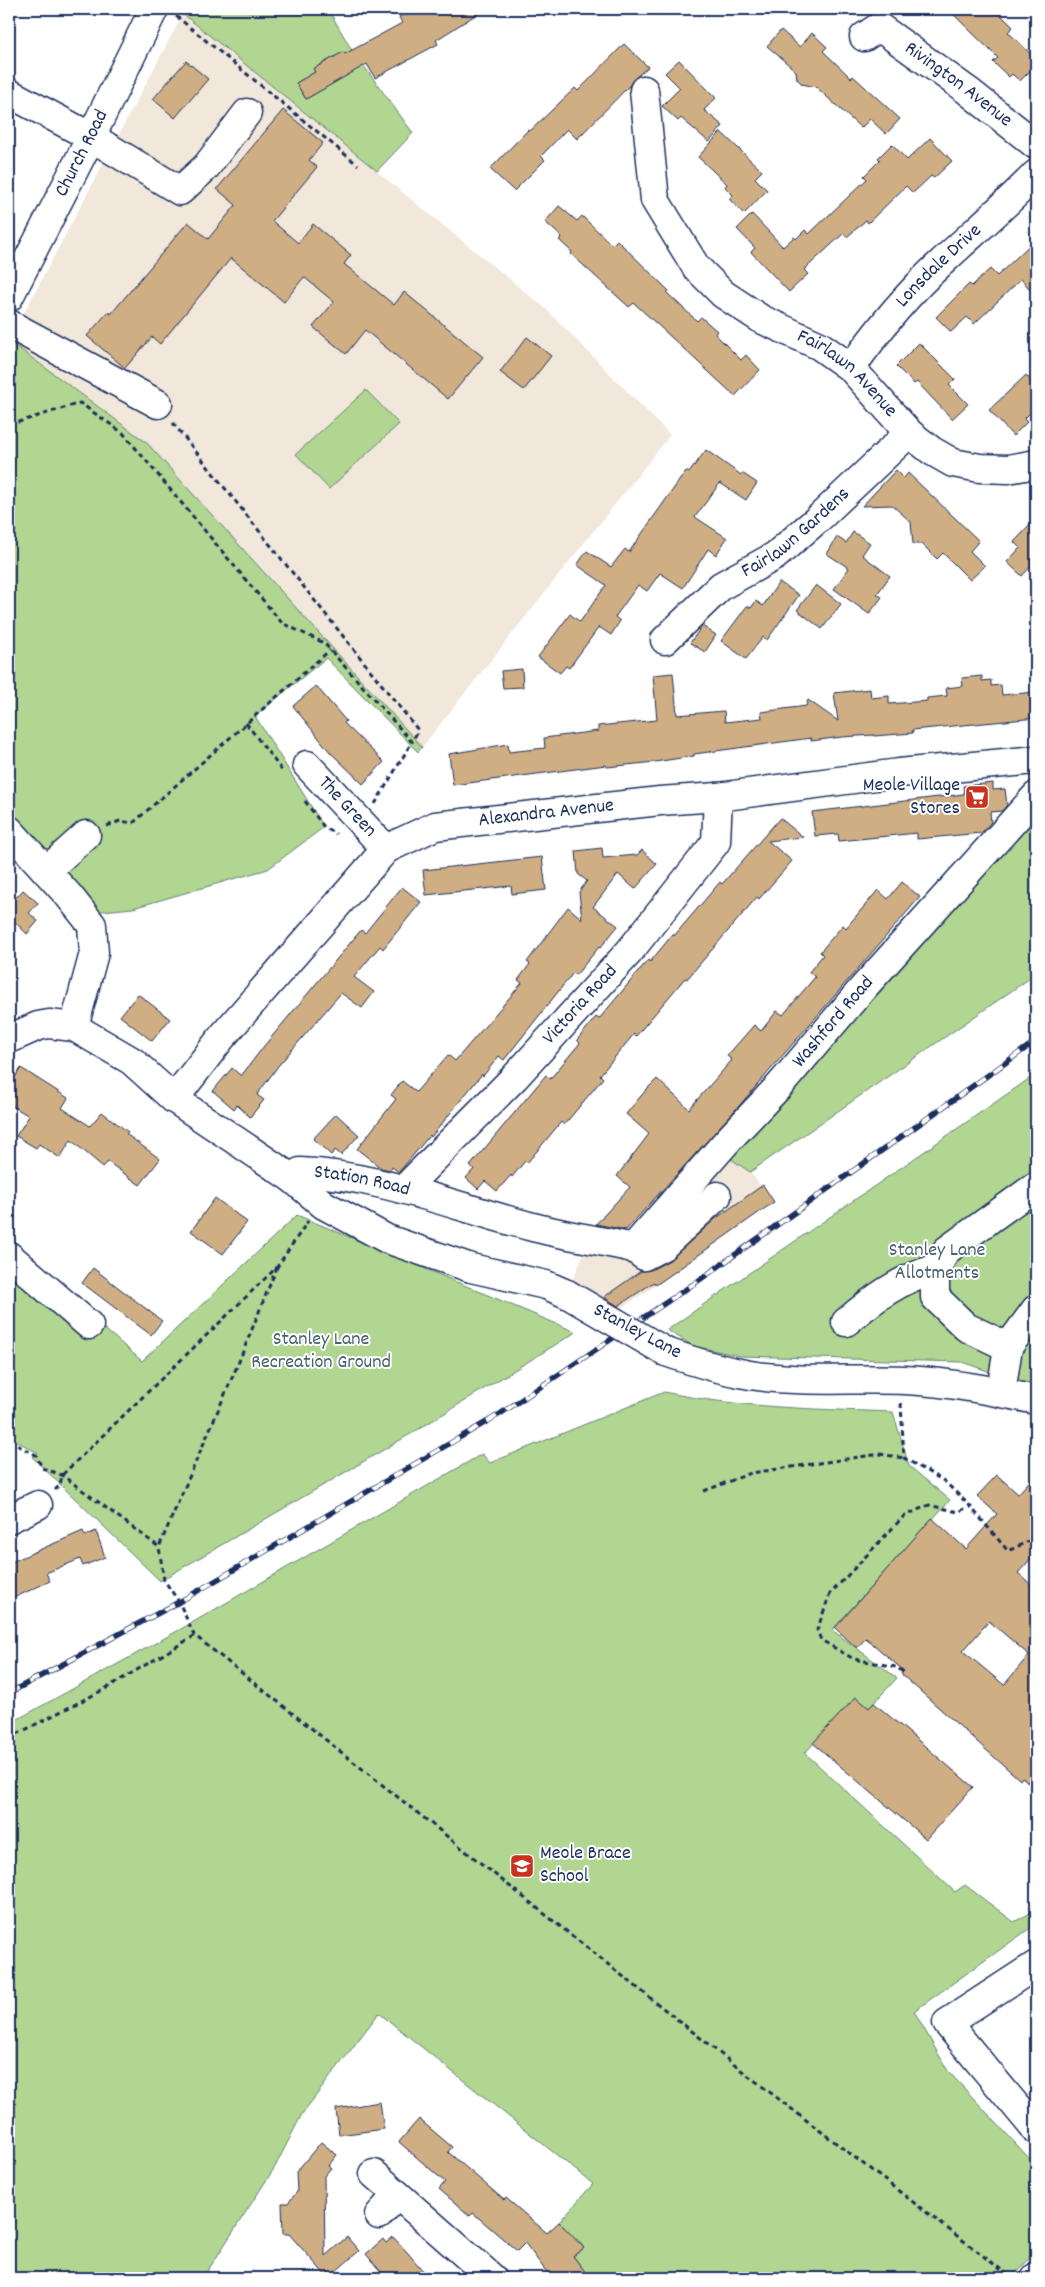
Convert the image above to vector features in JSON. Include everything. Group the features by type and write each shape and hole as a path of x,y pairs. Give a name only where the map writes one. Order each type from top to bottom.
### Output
{"street":[{"name":"Church Road","path":"9,297 91,137 163,11"},
{"name":"Rivington Avenue","path":"878,24 968,91 1036,145"},
{"name":"Fairlawn Avenue","path":"644,90 654,200 685,232 696,267 723,294 760,319 820,346 851,368 909,433 932,451 953,463 1008,469 1036,464"},
{"path":"9,93 91,137 180,191 206,167 247,113"},
{"name":"Lonsdale Drive","path":"851,368 891,316 939,264 1006,205 1036,174"},
{"path":"9,324 31,338 158,404"},
{"name":"Fairlawn Gardens","path":"668,627 721,586 775,556 819,518 909,433"},
{"name":"Alexandra Avenue","path":"174,1099 222,1037 386,849 434,826 660,801 718,797 899,773 1036,760"},
{"name":"The Green","path":"307,765 386,849"},
{"name":"Washford Road","path":"633,1248 1036,796"},
{"name":"Victoria Road","path":"404,1189 515,1077 629,952 716,842 718,797"},
{"path":"9,830 92,925 94,953 74,1027 50,1024 38,1026 9,1039"},
{"path":"46,871 86,835"},
{"name":"Station Road","path":"74,1027 132,1061 174,1099 293,1180 300,1172 329,1173 404,1189 530,1226 633,1248 644,1256 663,1246 717,1196"},
{"name":"Stanley Lane","path":"293,1180 324,1205 387,1239 470,1268 546,1285 567,1294 666,1352 702,1365 752,1375 791,1378 900,1380 1001,1392 1036,1400"},
{"path":"1008,1347 966,1327 935,1297 935,1269 947,1250 1036,1186"},
{"path":"9,1256 89,1325"},
{"path":"846,1322 871,1300 913,1275 935,1269"},
{"path":"1001,1392 1008,1347 1036,1309"},
{"path":"9,1519 38,1505"},
{"path":"1036,1965 947,2023 1036,2130"},
{"path":"374,2174 492,2278"},
{"path":"379,2215 397,2195"}],"path":[{"path":"163,11 358,165"},
{"path":"9,425 80,404 123,433 282,623 324,643 412,742"},
{"path":"158,404 418,730 363,824"},
{"path":"86,835 120,821 133,823 330,650"},
{"path":"324,1205 309,1219 277,1267 238,1364 159,1547 164,1580 179,1602 194,1635 737,2067 1012,2278"},
{"path":"62,1475 277,1267"},
{"path":"900,1380 904,1458"},
{"path":"9,1441 36,1455 42,1468 62,1475 159,1547"},
{"path":"704,1491 751,1473 880,1454 904,1458 944,1481 970,1506 1008,1551 1029,1541 1032,1545"},
{"path":"903,1672 896,1667 854,1659 821,1640 817,1630 830,1594 904,1516 929,1505 958,1512 970,1506"},
{"path":"9,1738 105,1689 194,1635"}],"shaded area":[{"path":"183,14 546,309 670,435 422,747 146,442 9,341"},
{"path":"731,1159 750,1172 774,1202 652,1288 597,1324 578,1314 598,1295 572,1282 585,1250 631,1260"}],"green space":[{"path":"183,9 328,9 350,47 413,133 377,171 183,14","holes":["343,52 354,71 306,99 296,83 315,72 314,69"]},
{"path":"9,341 146,442 422,747 418,752 326,658 255,716 324,827 268,869 133,908 92,912 9,809"},
{"path":"366,390 399,424 329,489 296,454"},
{"path":"1036,811 1036,974 750,1172 731,1159"},
{"name":"Stanley Lane Allotments","path":"1036,1074 1036,1388 962,1362 740,1356 693,1346 667,1330"},
{"name":"Stanley Lane Recreation Ground","path":"297,1215 576,1332 419,1429 160,1581 32,1457 38,1453 9,1437 9,1247 142,1361"},
{"name":"Meole Brace School","path":"664,1392 749,1405 893,1412 909,1466 950,1500 832,1630 897,1678 869,1708 856,1697 805,1753 955,1892 965,1885 1014,1922 1036,1910 1036,1924 914,2011 948,2071 1030,2159 1036,2157 1036,2252 1011,2278 578,2278 585,2272 573,2256 584,2248 577,2239 566,2246 565,2228 559,2222 593,2184 379,2013 302,2114 275,2167 203,2278 9,2278 9,1724 190,1624 482,1454 490,1463"}],"building":[{"path":"414,9 485,9 436,40 438,44 375,78 367,64 306,99 296,83 315,72 313,69 343,52 345,54 402,23 399,17"},
{"path":"948,9 995,9 1013,27 1008,32 1036,59 1036,65 1020,81 1012,74 1009,77 993,62 998,58"},
{"path":"781,30 800,47 812,33 827,47 823,51 851,78 853,76 900,119 886,134 870,119 861,128 816,87 802,84 797,79 796,71 767,46"},
{"path":"624,44 648,67 635,78 577,139 567,129 541,156 545,160 514,191 490,169 528,130 530,131 575,88 578,91"},
{"path":"679,60 716,98 704,110 723,126 709,142 681,118 678,121 662,106 680,88 665,73"},
{"path":"186,61 208,79 175,118 153,99"},
{"path":"283,110 323,143 309,160 317,167 272,221 298,243 313,224 351,255 344,264 394,305 404,292 483,357 448,399 365,330 346,354 313,327 334,302 304,277 284,302 231,258 160,344 152,337 125,368 87,336 108,312 111,314 188,222 208,239 236,205 217,189"},
{"path":"721,132 762,171 755,178 767,190 744,214 729,199 733,195 725,187 727,184 698,157"},
{"path":"930,138 952,161 934,178 931,176 913,193 906,186 868,223 866,220 847,237 844,233 804,270 808,274 789,292 751,252 755,248 737,229 752,214 783,247 794,237 796,239 805,230 809,234 867,179 864,176 880,160 878,158 892,144 907,160"},
{"path":"559,206 577,221 582,216 612,245 617,240 669,291 667,293 697,321 701,317 717,331 715,334 741,360 746,355 760,370 735,396 634,303 629,307 571,254 572,252 559,240 562,237 545,222"},
{"path":"1036,239 1036,296 1021,279 974,324 967,317 951,332 936,317 969,284 972,286 990,269 997,276"},
{"path":"527,337 551,356 524,390 500,372"},
{"path":"919,343 955,379 949,385 968,404 952,419 917,382 914,384 896,366"},
{"path":"1026,375 1036,386 1036,407 1024,419 1027,422 1013,436 989,410"},
{"path":"706,450 741,475 742,473 757,483 746,500 720,483 695,517 727,538 716,555 708,549 683,588 660,573 647,591 638,585 615,617 620,621 611,635 599,627 569,668 566,666 560,673 538,657 570,614 580,622 606,585 577,565 587,551 611,567 625,549 629,552 686,471 689,473"},
{"path":"896,470 904,478 908,473 979,541 970,551 985,566 970,580 943,553 937,559 922,544 913,544 911,522 892,505 862,506"},
{"path":"1036,519 1036,564 1034,563 1022,576 1007,562 1020,548 1014,542"},
{"path":"853,532 870,543 862,555 890,576 877,594 882,597 869,614 834,589 849,568 827,554 837,537 846,543"},
{"path":"779,582 799,595 767,640 763,637 746,659 721,641 747,606 751,608 756,601 763,606"},
{"path":"816,585 841,604 822,629 797,610"},
{"path":"702,626 716,635 705,652 690,643"},
{"path":"522,669 523,687 503,688 501,671"},
{"path":"673,673 677,715 724,711 725,722 762,718 761,712 806,706 808,700 838,721 834,693 870,689 871,698 889,696 889,704 927,701 927,698 947,696 946,688 963,686 962,678 982,676 982,681 991,680 991,686 1001,685 1002,695 1036,692 1036,718 912,730 913,733 842,737 811,741 811,738 694,754 694,756 655,762 607,767 606,765 453,785 449,754 508,744 509,752 545,748 544,738 598,731 598,726 657,720 653,675"},
{"path":"316,686 346,721 344,723 384,762 363,784 330,752 293,706"},
{"path":"993,783 993,790 1005,789 1007,805 1002,811 990,812 991,822 981,833 917,839 917,833 839,841 838,834 815,836 812,812 964,794 963,786"},
{"path":"780,818 803,837 768,841 792,861 759,899 757,897 636,1036 634,1034 600,1075 603,1078 564,1125 561,1122 527,1163 525,1161 497,1191 485,1181 478,1189 466,1178 474,1169 470,1166 546,1075 550,1079 580,1043 577,1040 596,1017 599,1019 648,960 650,962 673,934 674,936 720,882 722,884"},
{"path":"602,848 603,858 637,855 642,850 657,864 635,889 618,874 593,907 618,926 576,975 573,973 504,1060 499,1056 483,1076 482,1074 431,1137 430,1135 399,1172 392,1167 390,1170 381,1168 357,1149 396,1099 391,1095 402,1081 416,1092 448,1055 455,1061 522,983 518,980 530,964 527,962 568,907 582,919 579,892 587,881 578,874 576,851"},
{"path":"542,857 546,890 512,894 511,886 426,895 423,870"},
{"path":"902,882 920,897 739,1106 626,1230 596,1224 630,1187 617,1176 649,1134 626,1114 646,1090 657,1079 689,1109 732,1060 727,1056 754,1025 761,1031 777,1011 783,1015 815,977 809,972 823,955 820,952 843,925 846,928 878,890 888,899"},
{"path":"402,887 421,902 383,949 380,946 354,977 374,992 362,1008 341,993 278,1066 257,1095 264,1100 250,1117 237,1105 234,1109 213,1091 232,1068 241,1076 361,930 365,933"},
{"path":"23,890 38,903 29,913 38,921 27,934 9,916 9,905"},
{"path":"138,994 170,1019 152,1041 120,1016"},
{"path":"21,1068 68,1098 62,1108 90,1126 102,1112 128,1132 126,1134 160,1159 140,1185 108,1162 103,1167 71,1140 60,1158 39,1144 36,1148 16,1136 29,1116 9,1104 9,1072 16,1076"},
{"path":"336,1114 359,1135 341,1155 335,1150 331,1155 313,1139"},
{"path":"763,1185 774,1202 656,1285 654,1282 618,1306 604,1297 641,1271 651,1270 670,1260 715,1219"},
{"path":"215,1198 247,1222 223,1254 191,1231"},
{"path":"93,1268 162,1321 151,1335 82,1283"},
{"path":"1036,1474 1036,1553 1018,1573 1036,1589 1036,1789 1022,1777 1020,1780 901,1674 904,1671 866,1638 857,1648 835,1628 932,1518 966,1549 997,1514 977,1496 997,1475 1018,1494","holes":["989,1621 1029,1655 1004,1685 963,1651"]},
{"path":"83,1531 85,1536 96,1531 105,1557 83,1566 80,1559 46,1573 50,1581 9,1600 9,1563"},
{"path":"856,1697 869,1708 874,1703 973,1787 926,1839 813,1743"},
{"path":"380,2102 384,2129 339,2135 336,2109"},
{"path":"419,2119 452,2147 448,2152 504,2200 506,2198 547,2233 559,2222 584,2248 573,2256 590,2278 551,2278 525,2243 517,2251 473,2213 470,2216 439,2189 445,2182 399,2142"},
{"path":"321,2142 337,2155 328,2166 331,2168 324,2176 325,2256 347,2237 359,2251 328,2278 289,2234 283,2234 282,2203 288,2203 297,2192 296,2172"},
{"path":"393,2237 429,2278 386,2278 366,2254 383,2239 386,2243"}],"railway":[{"path":"9,1693 179,1602 500,1414 698,1281 1036,1041"}],"place":[{"name":"Meole Village Stores","path":"977,797"},
{"name":"Meole Brace School","path":"522,1866"}]}
